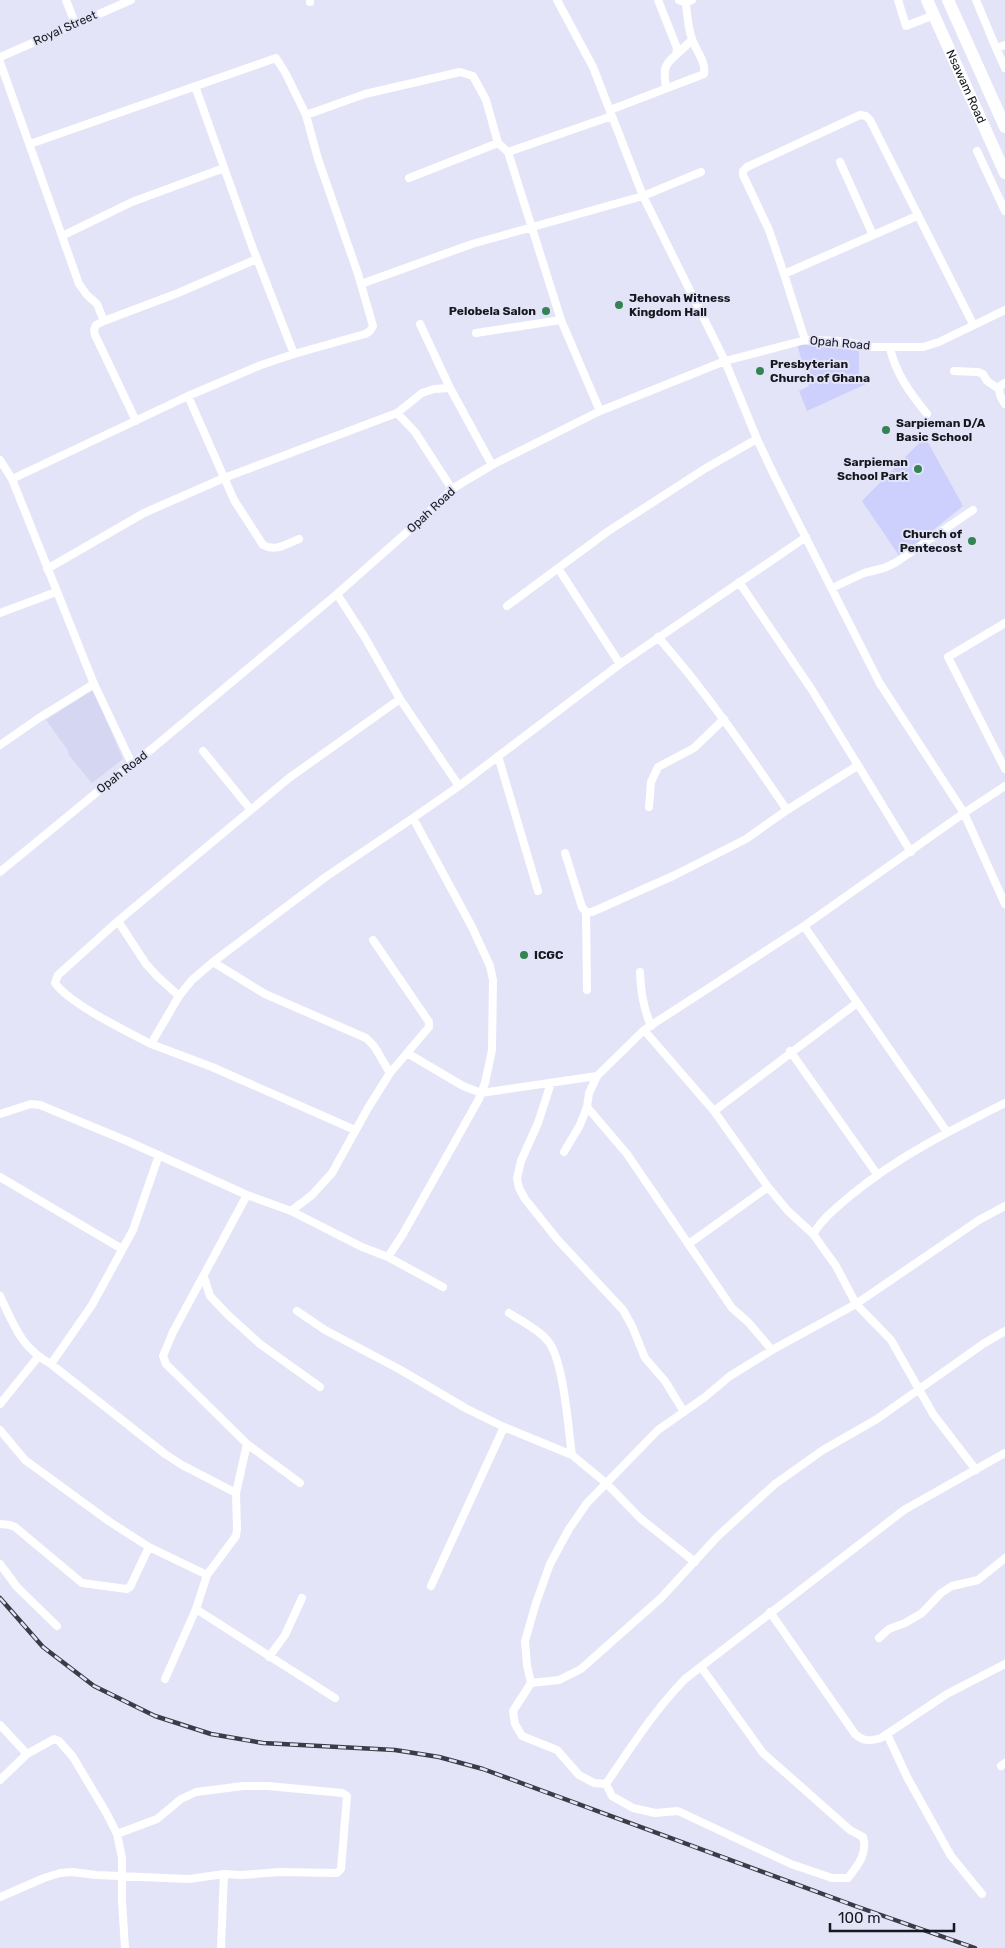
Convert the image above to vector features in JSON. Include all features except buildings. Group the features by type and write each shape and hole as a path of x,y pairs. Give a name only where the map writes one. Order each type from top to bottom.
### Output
{"highway":[{"name":"Nsawam Road","path":"927,0 1005,173"},
{"name":"Nsawam Road","path":"948,0 1005,127"}],"street":[{"path":"66,0 75,23"},
{"name":"Royal Street","path":"0,57 131,0"},
{"path":"557,0 593,67 644,196 725,361 757,439 879,682 964,813 1005,904"},
{"path":"658,0 677,48 676,55"},
{"path":"898,0 906,26 934,15"},
{"path":"976,0 1005,68"},
{"path":"508,152 611,113 666,88 704,74 705,67 692,40 686,1"},
{"path":"666,88 664,70 669,60 692,40"},
{"path":"996,48 1005,45"},
{"path":"12,479 188,396 261,365 365,334 370,331 372,326 361,284 318,159 306,116 286,74 276,58 30,144"},
{"path":"0,62 79,284 87,295 98,304 104,321"},
{"path":"306,116 366,94 460,72 473,76 486,100 498,143 508,152 561,320 600,410"},
{"path":"195,86 257,259 294,354"},
{"path":"805,340 769,230 743,171 747,167 860,115 866,116 870,120 973,324"},
{"path":"409,178 498,143"},
{"path":"977,151 1005,211"},
{"path":"840,162 872,235"},
{"path":"62,236 132,202 224,168"},
{"path":"361,284 472,244 644,196 701,172"},
{"path":"784,274 917,216"},
{"path":"136,421 95,335 94,330 96,326 104,321 178,293 257,259"},
{"name":"Opah Road","path":"0,872 337,594 424,517 452,489 492,465 600,410 725,361 805,340 843,341 890,348 923,348 940,342 973,324 1005,310"},
{"path":"476,333 561,320"},
{"path":"420,324 450,388 492,465"},
{"path":"890,348 894,366 900,378 927,414"},
{"path":"954,371 983,374 987,381 999,389 1005,404"},
{"path":"999,389 1005,383"},
{"path":"47,569 144,513 224,478 397,413 422,393 434,389 450,388"},
{"path":"188,396 234,500 263,544 270,548 278,548 299,538"},
{"path":"397,413 415,432 452,489"},
{"path":"508,606 607,532 654,500 757,439"},
{"path":"0,460 12,479 94,684 132,764"},
{"path":"832,588 864,573 884,568 894,563 973,510"},
{"path":"150,1044 179,996 192,980 213,962 327,876 459,786 620,664 806,537"},
{"path":"558,568 620,664"},
{"path":"739,582 812,690 911,852"},
{"path":"0,613 56,592"},
{"path":"337,594 364,636 400,699 459,786"},
{"path":"1005,623 948,657 1005,769"},
{"path":"658,638 693,677 724,718 787,810"},
{"path":"0,745 94,684"},
{"path":"355,1130 220,1071 150,1044 103,1018 60,990 55,983 58,975 118,921 288,778 400,699"},
{"path":"649,807 651,782 658,767 694,748 724,718"},
{"path":"204,751 251,810"},
{"path":"498,756 538,891"},
{"path":"586,912 592,912 746,839 787,810 857,766"},
{"path":"564,1152 580,1125 587,1107 589,1092 597,1076 644,1030 804,926 1005,786"},
{"path":"388,1257 408,1226 481,1093 492,1050 493,980 490,966 472,927 413,818"},
{"path":"565,853 582,907 586,912 586,990"},
{"path":"118,921 146,964 179,996"},
{"path":"804,926 947,1132"},
{"path":"291,1211 312,1195 332,1172 390,1073 429,1027 429,1022 373,940"},
{"path":"213,962 265,994 366,1038 374,1046 390,1073"},
{"path":"640,972 640,995 651,1026"},
{"path":"714,1111 790,1051 857,1003"},
{"path":"644,1030 714,1111 768,1187 788,1211 813,1234 836,1266 856,1304 891,1340 939,1422 976,1470"},
{"path":"790,1051 877,1174"},
{"path":"407,1053 462,1086 481,1093 597,1076"},
{"path":"551,1083 538,1123 521,1161 517,1178 519,1188 524,1200 557,1239 623,1310 632,1326 645,1358 665,1381 684,1412"},
{"path":"813,1234 822,1220 877,1174 947,1132 1005,1103"},
{"path":"0,1114 31,1104 40,1105 159,1155 247,1195 291,1211 362,1247 388,1257 443,1287"},
{"path":"587,1107 627,1154 690,1243 732,1308 748,1322 772,1350"},
{"path":"51,1364 92,1305 133,1230 148,1181 159,1155"},
{"path":"0,1177 122,1249"},
{"path":"690,1243 768,1187"},
{"path":"247,1195 204,1277 194,1290 163,1356 166,1364 248,1444 300,1483"},
{"path":"606,1784 594,1783 579,1775 557,1750 522,1736 515,1724 513,1711 530,1683 526,1641 536,1603 550,1564 569,1528 606,1483 658,1430 705,1398 730,1376 772,1350 856,1304 978,1220 1005,1206"},
{"path":"204,1277 210,1296 228,1315 260,1344 320,1387"},
{"path":"0,1296 17,1332 38,1357 51,1364 165,1454 236,1493"},
{"path":"297,1311 326,1330 399,1369 467,1409 572,1456 606,1483 641,1519 695,1562"},
{"path":"510,1313 547,1339 553,1348 559,1368 572,1456"},
{"path":"530,1683 559,1680 581,1669 661,1598 718,1536 775,1484 823,1450 877,1419 983,1344 1005,1331"},
{"path":"0,1404 38,1357"},
{"path":"431,1586 504,1427"},
{"path":"0,1430 25,1460 110,1522 149,1547 207,1575"},
{"path":"165,1679 196,1609 207,1575 236,1536 238,1529 236,1493 248,1444"},
{"path":"606,1784 645,1725 665,1700 686,1679 904,1510 1005,1455"},
{"path":"0,1524 15,1527 88,1586 127,1589 130,1587 149,1547"},
{"path":"880,1638 889,1629 905,1623 922,1613 952,1586 978,1580 1005,1558"},
{"path":"0,1564 16,1587 56,1626"},
{"path":"269,1657 285,1635 302,1598"},
{"path":"196,1609 335,1698"},
{"path":"770,1612 855,1734 862,1741 881,1738 946,1694 1005,1664"},
{"path":"606,1784 612,1796 633,1808 655,1813 678,1811 791,1864 832,1878 848,1878 860,1863 865,1846 862,1837 850,1830 763,1753 702,1667"},
{"path":"0,1725 28,1754"},
{"path":"887,1734 907,1777 951,1856 982,1894"},
{"path":"0,1780 28,1754 49,1740 59,1741 73,1757 117,1834 122,1858 125,1948"},
{"path":"0,1897 44,1878 60,1873 72,1872 189,1879 224,1874 242,1875 279,1872 338,1873 340,1872 347,1796 342,1793 268,1786 242,1786 196,1792 181,1799 157,1819 117,1834"},
{"path":"221,1948 224,1874"}],"shaded area":[{"path":"797,344 859,351 859,377 866,384 807,411 799,391 809,386"},
{"name":"Sarpieman School Park","path":"925,437 963,506 900,557 862,501"},
{"path":"93,690 123,759 92,783 68,754 69,752 46,720"}],"railway":[{"path":"0,1598 43,1647 94,1686 155,1716 211,1734 263,1743 395,1750 439,1757 483,1769 975,1948"}],"place":[{"name":"Jehovah Witness Kingdom Hall","path":"619,305"},
{"name":"Pelobela Salon","path":"546,311"},
{"name":"Presbyterian Church of Ghana","path":"760,371"},
{"name":"Sarpieman D/A Basic School","path":"886,430"},
{"name":"Sarpieman School Park","path":"918,469"},
{"name":"Church of Pentecost","path":"972,541"},
{"name":"ICGC","path":"524,955"}]}
